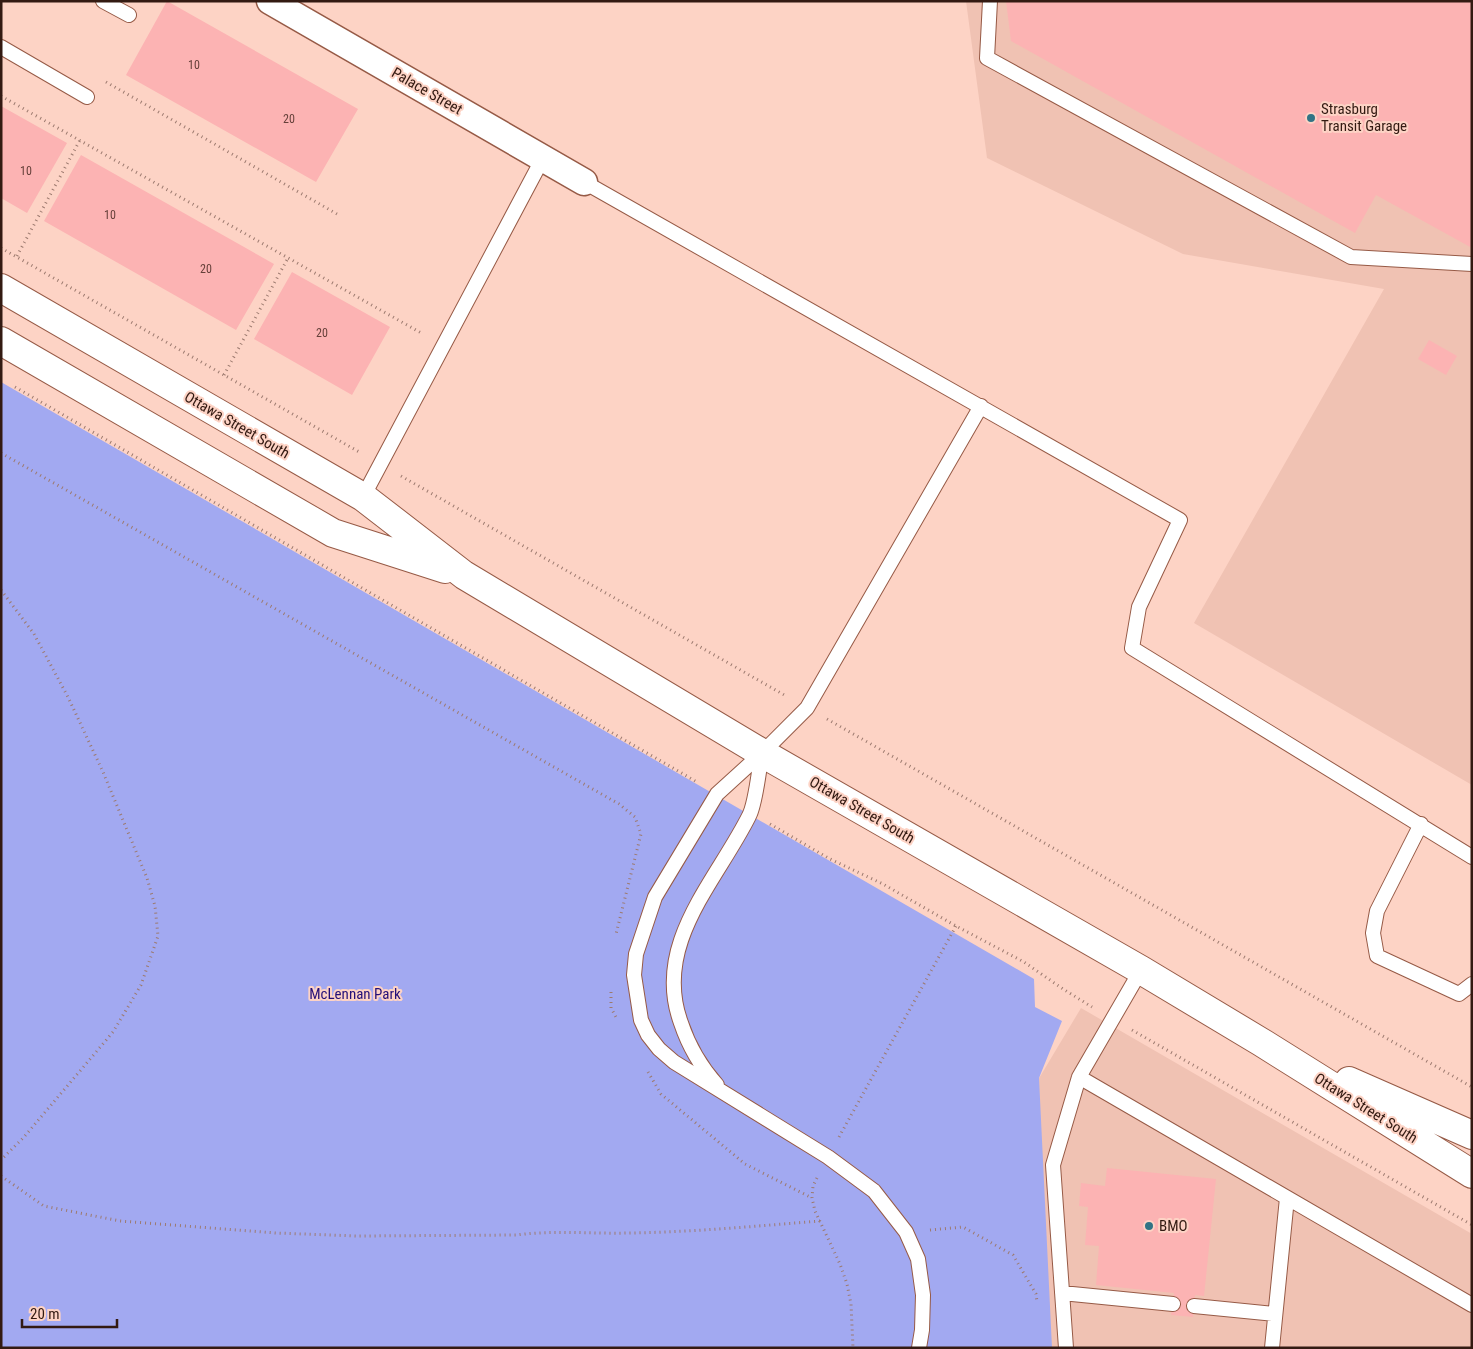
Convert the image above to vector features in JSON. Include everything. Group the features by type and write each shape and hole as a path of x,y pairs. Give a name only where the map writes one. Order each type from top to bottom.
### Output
{"main road":[{"name":"Ottawa Street South","path":"1,288 362,497 464,575 762,752 1141,970 1261,1042 1472,1174"},
{"name":"Ottawa Street South","path":"1,341 333,533 464,575"},
{"name":"Ottawa Street South","path":"1261,1042 1472,1135"}],"street":[{"name":"Palace Street","path":"270,1 584,182"}],"lane":[{"path":"103,1 129,15"},
{"path":"990,1 987,58 1351,257 1472,264"},
{"path":"1,47 87,97"},
{"path":"362,497 543,158"},
{"path":"584,182 1180,520 1139,606 1132,648 1472,857"},
{"path":"919,1348 922,1330 923,1295 918,1259 906,1232 874,1191 828,1157 674,1062 659,1049 648,1035 641,1020 634,975 636,954 655,897 665,879 717,794 807,708 980,406"},
{"path":"726,1095 696,1057 684,1033 677,1013 673,986 674,962 681,939 691,917 750,814 762,752"},
{"path":"1421,824 1376,911 1373,933 1377,956 1459,994 1472,984"},
{"path":"1066,1348 1053,1165 1079,1077 1141,970"},
{"path":"1079,1077 1472,1305"},
{"path":"1272,1348 1287,1198"},
{"path":"1062,1293 1172,1304"},
{"path":"1194,1306 1275,1314"}],"path":[{"path":"101,79 337,214"},
{"path":"1,96 443,345"},
{"path":"17,256 80,140"},
{"path":"1,248 1472,1087"},
{"path":"224,375 288,258"},
{"path":"10,384 698,783"},
{"path":"1,453 619,804 635,817 641,834 614,941"},
{"path":"1,590 34,634 68,697 103,772 147,878 155,906 158,936 141,985 113,1032 24,1137 1,1160"},
{"path":"838,1138 956,926"},
{"path":"611,989 611,1008 621,1026"},
{"path":"646,1069 660,1094 745,1164 812,1198"},
{"path":"819,1172 813,1186 812,1198 815,1211 840,1264 847,1284 851,1304 852,1348"},
{"path":"1,1176 44,1206 120,1220 276,1233 357,1236 516,1235 538,1232 686,1232 820,1221"},
{"path":"906,1232 964,1227 1013,1255 1036,1294 1037,1303"}],"shaded area":[{"path":"966,1 1472,1 1472,785 1194,623 1384,289 1183,254 987,158"},
{"path":"1081,1008 1472,1234 1472,1348 1051,1348 1038,1080"}],"green space":[{"name":"McLennan Park","path":"1,382 1034,979 1035,1007 1062,1021 1039,1078 1052,1348 1,1348"}],"building":[{"path":"167,1 358,109 316,182 126,75"},
{"name":"Strasburg Transit Garage","path":"1006,1 1472,1 1472,248 1376,195 1355,233 1011,41"},
{"path":"1,106 67,143 27,213 1,198"},
{"path":"81,155 274,264 236,330 44,221"},
{"path":"292,272 390,327 352,395 254,339"},
{"path":"1429,340 1457,356 1446,375 1418,359"},
{"name":"BMO","path":"1107,1168 1216,1179 1204,1296 1195,1295 1193,1317 1171,1315 1174,1293 1096,1285 1099,1246 1085,1245 1088,1207 1079,1206 1081,1183 1105,1186"}],"place":[{"name":"Strasburg Transit Garage","path":"1311,118"},
{"name":"BMO","path":"1149,1226"}]}
